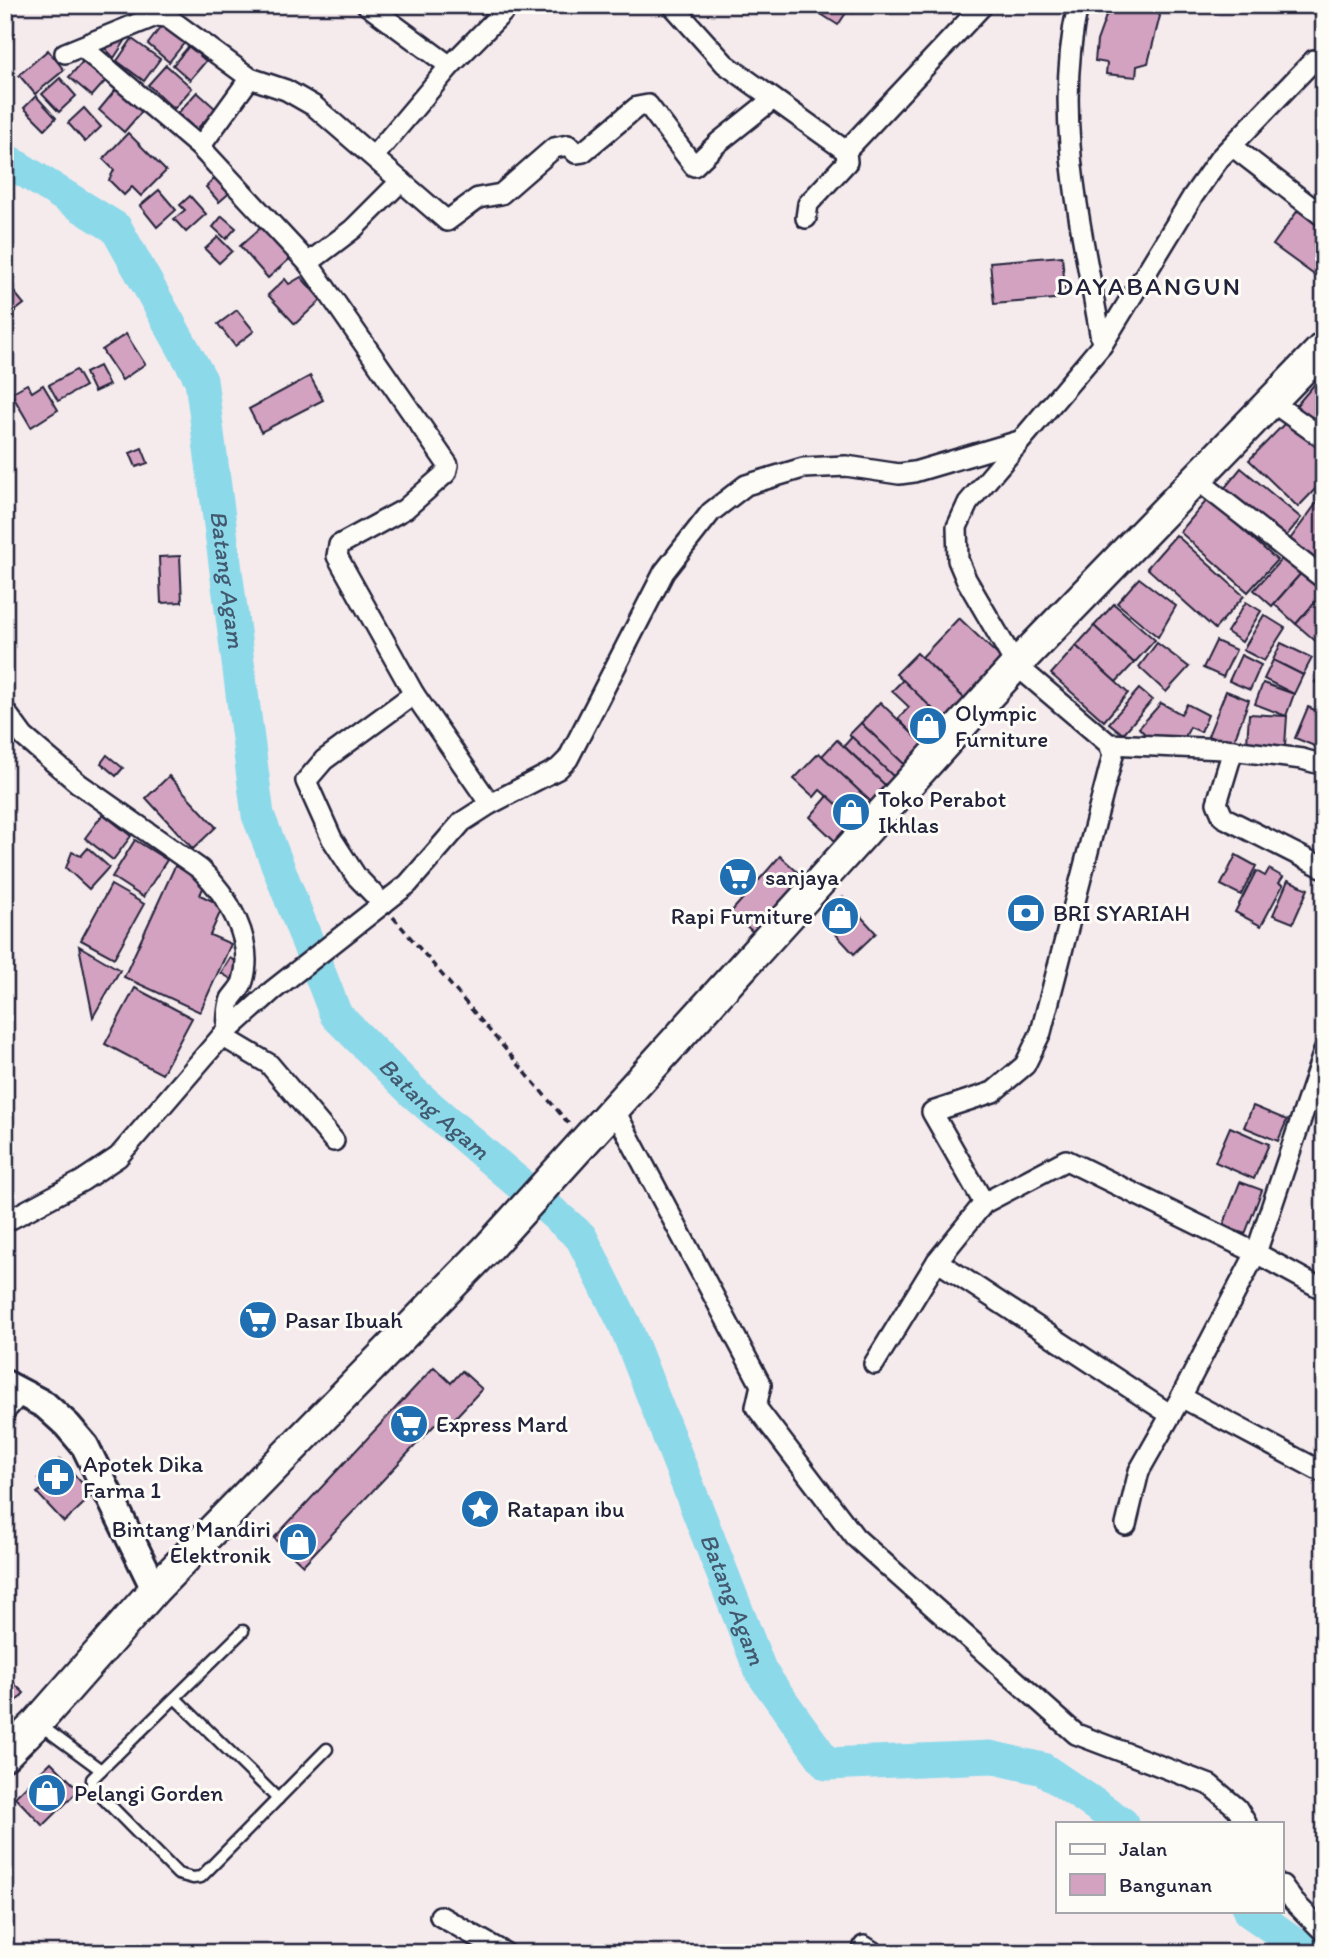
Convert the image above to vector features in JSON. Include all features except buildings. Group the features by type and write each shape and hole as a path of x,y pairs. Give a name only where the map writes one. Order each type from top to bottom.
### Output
{"main road":[{"path":"5,1755 37,1723 155,1589 488,1248 1016,665 1324,347"}],"street":[{"path":"367,5 450,66"},
{"path":"374,156 450,66 510,5"},
{"path":"672,5 725,64 846,151"},
{"path":"806,218 807,204 847,162 846,151 982,5"},
{"path":"1078,5 1070,48 1066,99 1068,139 1102,345"},
{"path":"490,804 414,694 337,556 339,545 405,509 446,473 448,465 308,263 200,147 73,50 156,16 167,17 250,78 286,90 314,106 447,221 478,198 500,194 554,148 568,145 576,153 583,152 637,107 648,105 694,166 719,142 773,99"},
{"path":"984,1203 932,1112 993,1092 1025,1065 1035,1046 1045,1018 1113,754 1109,744 1016,665 966,579 958,559 957,527 968,503 1102,345 1193,196 1219,159 1321,60"},
{"path":"200,147 250,78"},
{"path":"1232,146 1324,217"},
{"path":"308,263 354,229 401,181"},
{"path":"1272,402 1324,439"},
{"path":"5,1222 82,1181 118,1157 224,1034 272,991 408,884 462,822 490,804 558,769 568,759 664,572 711,512 746,485 803,468 846,466 899,474 914,472 1019,441"},
{"path":"1196,480 1324,579"},
{"path":"383,904 356,876 332,839 306,780 324,760 414,694"},
{"path":"5,711 24,737 78,783 200,869 214,883 241,929 247,957 243,983 229,1002 224,1034"},
{"path":"1109,744 1233,750 1302,759 1324,765"},
{"path":"1233,750 1216,803 1223,817 1324,868"},
{"path":"224,1034 268,1065 334,1141"},
{"path":"1126,1525 1139,1471 1256,1253 1324,1051"},
{"path":"614,1108 761,1385 756,1407 855,1537 1076,1734 1210,1785 1237,1808 1244,1822"},
{"path":"874,1364 937,1261 984,1203 1066,1160 1256,1253 1324,1290"},
{"path":"937,1261 1171,1415"},
{"path":"11,1396 46,1405 85,1446 155,1589"},
{"path":"1181,1397 1324,1473"},
{"path":"1284,1888 1324,1932"},
{"path":"440,1916 505,1953"}],"lane":[{"path":"243,1631 92,1779 92,1787 178,1874 184,1877 201,1877 327,1749"},
{"path":"175,1698 278,1798"},
{"path":"37,1723 101,1770"}],"path":[{"path":"383,904 578,1148"}],"waterway":[{"name":"Batang Agam","path":"5,159 116,228 201,380 258,815 336,1015 414,1093 581,1237 625,1325 761,1672 827,1764 990,1757 1043,1769 1121,1822"},
{"name":"Batang Agam","path":"1250,1912 1309,1953"}],"place":[{"name":"Olympic Furniture","path":"928,726"},
{"name":"Toko Perabot Ikhlas","path":"851,812"},
{"name":"sanjaya","path":"738,877"},
{"name":"BRI SYARIAH","path":"1026,913"},
{"name":"Rapi Furniture","path":"840,916"},
{"name":"Pasar Ibuah","path":"258,1320"},
{"name":"Express Mard","path":"409,1424"},
{"name":"Apotek Dika Farma 1","path":"56,1477"},
{"name":"Ratapan ibu","path":"480,1509"},
{"name":"Bintang Mandiri Elektronik","path":"298,1542"},
{"name":"Pelangi Gorden","path":"47,1793"}],"district":[{"name":"DAYABANGUN","path":"1149,286"}]}
